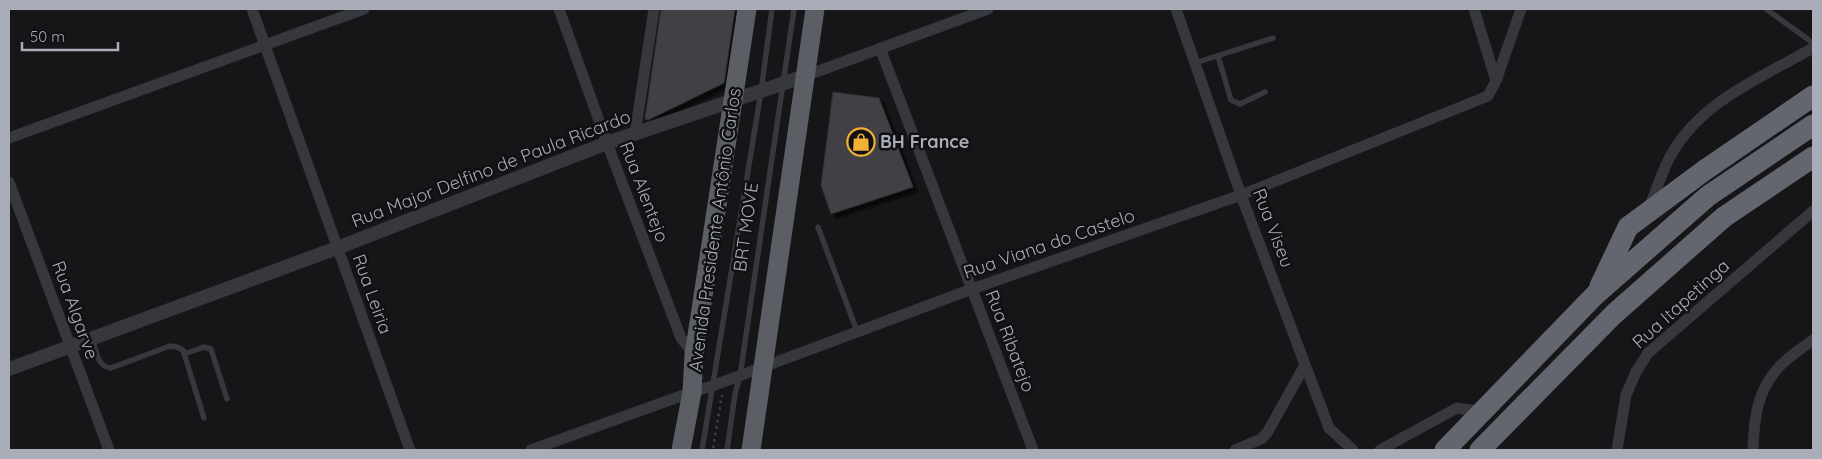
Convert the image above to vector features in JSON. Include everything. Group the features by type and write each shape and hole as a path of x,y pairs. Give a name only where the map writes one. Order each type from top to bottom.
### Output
{"highway":[{"path":"751,450 815,9"},
{"name":"Avenida Presidente Antônio Carlos","path":"681,450 692,392 694,355 748,13"},
{"path":"1595,295 1628,227 1813,96"},
{"path":"1445,450 1595,295 1708,196 1813,125"},
{"path":"1480,450 1614,314 1724,217 1810,159"}],"street":[{"name":"Rua Leiria","path":"252,9 410,450"},
{"path":"9,138 364,9"},
{"name":"Rua Alentejo","path":"559,9 607,143 681,338 694,355"},
{"path":"635,134 654,9"},
{"name":"Rua Major Delfino de Paula Ricardo","path":"9,369 337,248 607,143 760,92 988,9"},
{"name":"Rua Viseu","path":"1176,9 1241,195 1329,428 1353,450"},
{"path":"1474,9 1496,81"},
{"name":"Rua Viana do Castelo","path":"531,450 692,392 717,388 740,376 857,331 1241,195 1488,96 1496,81 1521,9"},
{"name":"Rua Ribatejo","path":"880,48 1033,450"},
{"path":"1647,213 1671,155 1693,124 1718,102 1813,48"},
{"name":"Rua Algarve","path":"9,182 109,450"},
{"name":"Rua Itapetinga","path":"1617,450 1626,396 1636,372 1648,353 1813,211"},
{"path":"1753,450 1756,410 1765,385 1780,365 1813,340"},
{"path":"1235,450 1261,439 1267,433 1305,366"},
{"path":"1380,450 1457,408 1483,412"}],"lane":[{"name":"BRT MOVE","path":"702,450 717,388 772,9"},
{"name":"BRT MOVE","path":"727,450 735,394 740,376 794,9"},
{"path":"1766,9 1813,44"},
{"path":"1196,63 1273,38"},
{"path":"1218,56 1230,100 1240,104 1265,92"},
{"path":"818,227 857,331"},
{"path":"92,338 101,364 105,368 111,368 170,346 183,350 204,418"},
{"path":"184,354 204,347 211,349 227,399"}],"path":[{"path":"713,448 717,388"}],"building":[{"path":"661,9 735,9 724,83 648,120 645,119"},
{"name":"BH France","path":"833,92 879,98 913,187 831,214 821,185"}],"place":[{"name":"BH France","path":"861,142"}]}
